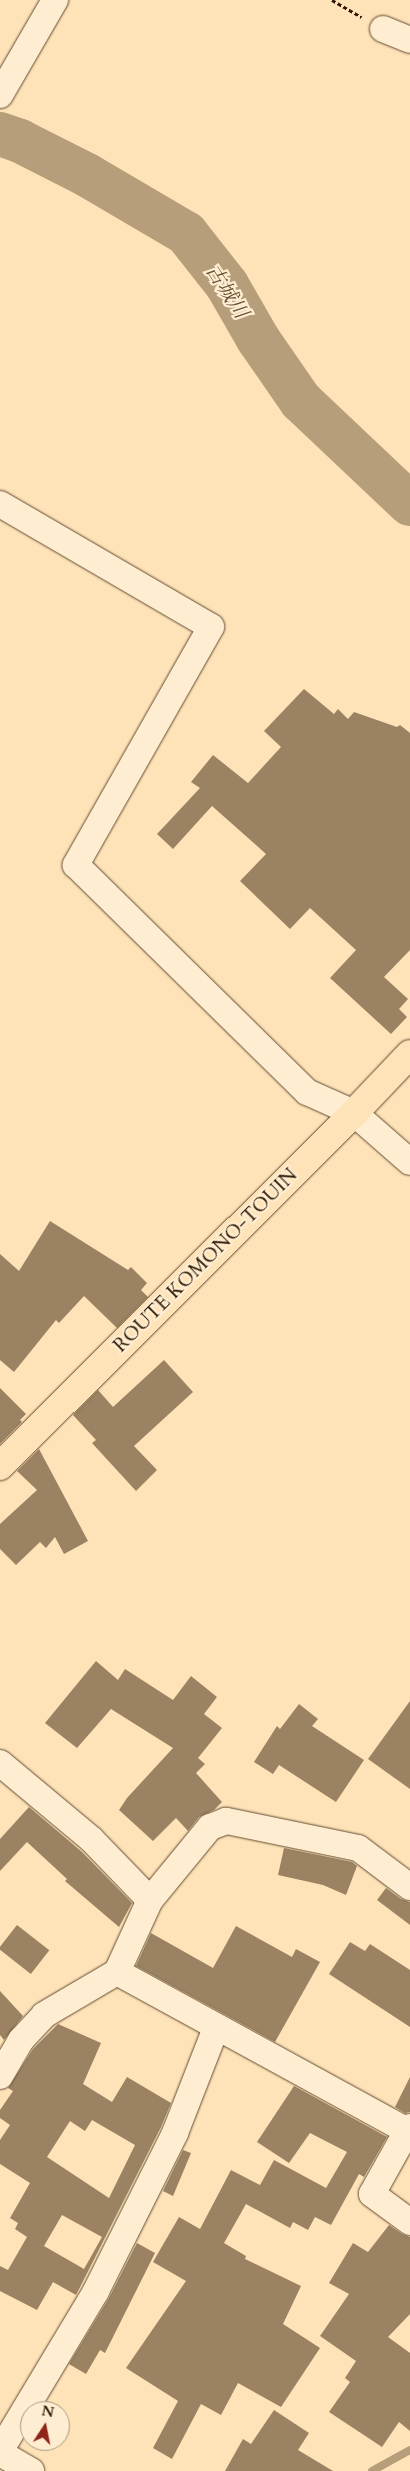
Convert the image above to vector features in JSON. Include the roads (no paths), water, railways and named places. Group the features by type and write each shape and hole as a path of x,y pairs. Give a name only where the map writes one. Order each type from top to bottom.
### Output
{"main road":[{"name":"ROUTE KOMONO-TOUIN","path":"0,1466 354,1113 410,1054"}],"street":[{"path":"3,89 55,0"},
{"path":"383,29 410,40"},
{"path":"0,504 211,627 76,865 307,1092 354,1113 410,1162"},
{"path":"0,1763 91,1839 150,1900"},
{"path":"0,2076 21,2040 44,2015 117,1972 150,1900 210,1827 226,1821 358,1848 410,1887"},
{"path":"117,1972 216,2028 409,2129 372,2194 410,2222"},
{"path":"31,2471 0,2452 105,2274 175,2133 216,2028"}],"waterway":[{"name":"古城川","path":"0,134 20,141 87,175 186,233 227,285 258,339 301,401 410,504"},
{"path":"372,2471 410,2450"}]}
